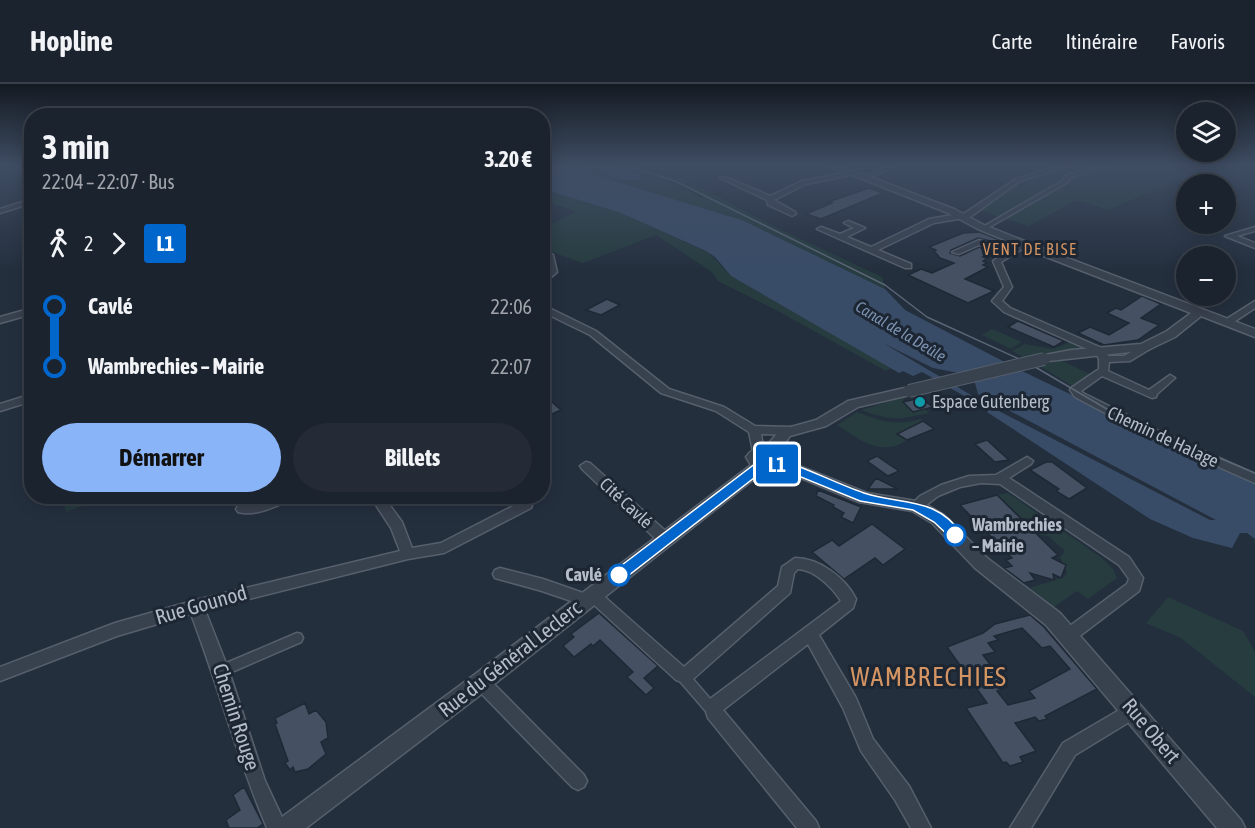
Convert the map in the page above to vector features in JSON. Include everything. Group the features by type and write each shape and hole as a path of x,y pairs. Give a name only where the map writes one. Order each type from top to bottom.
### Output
{"street":[{"path":"770,201 792,214"},
{"path":"924,201 963,216 984,228 1255,333"},
{"path":"872,250 932,221 963,216 986,201"},
{"path":"984,228 1033,201"},
{"path":"0,211 24,204"},
{"path":"841,237 861,228 848,223"},
{"path":"821,229 908,266"},
{"path":"1255,229 1230,237 1255,246"},
{"path":"956,252 979,242 1010,253"},
{"path":"1026,244 997,261 1008,287 1007,291 997,299 999,305 1102,355"},
{"path":"550,259 553,272 550,275"},
{"path":"1228,322 1255,304"},
{"path":"753,430 791,431 821,423 853,404 886,396 1071,354 1102,355 1150,345 1171,334 1200,311"},
{"path":"550,312 597,336 661,389 720,410 753,430 767,459 872,500 916,506 946,488 975,480 1002,480 1124,561 1136,578 1134,587 1068,636"},
{"path":"0,320 24,313"},
{"path":"1102,355 1105,368 1102,372 1151,394 1170,378"},
{"name":"Chemin de Halage","path":"1102,372 1075,390 1099,407 1255,479"},
{"path":"0,408 24,400"},
{"name":"Rue du Général Leclerc","path":"286,828 666,540 767,459 779,437 791,431"},
{"path":"1002,480 1027,461"},
{"name":"Cité Cavlé","path":"586,466 666,540"},
{"path":"243,509 267,504"},
{"path":"382,504 397,526 408,554"},
{"name":"Rue Gounod","path":"0,674 115,630 196,606 408,554 444,548 526,505"},
{"name":"Rue Obert","path":"916,506 946,526 981,563 1046,613 1133,710 1233,828"},
{"path":"682,675 689,674 781,593 785,589 787,571 800,562 810,565 839,587 849,599 848,604 716,705 714,712"},
{"path":"500,574 589,598 682,675 809,828"},
{"name":"Chemin Rouge","path":"196,606 221,671 257,783 277,828"},
{"path":"810,633 850,704 867,745 902,793 921,828"},
{"path":"221,671 297,638"},
{"path":"481,682 578,781"},
{"path":"1020,828 1069,748 1133,710"}],"green space":[{"path":"550,201 581,201 621,213 709,253 731,276 891,368 886,371 776,310 718,281 712,272 656,235 583,263 550,251 550,225 576,212"},
{"path":"679,201 725,201 777,228 882,277 885,289 742,220"},
{"path":"993,201 1076,201 1029,226 979,210"},
{"path":"1079,201 1130,201 1108,210"},
{"path":"992,329 1022,342 1011,349 982,335"},
{"path":"1070,342 1080,347 1025,358 1012,351 1025,344 1053,349"},
{"path":"1060,360 1090,374 1079,386 1072,386 1040,366"},
{"path":"904,397 903,402 911,410 923,407 929,413 895,418 861,410"},
{"path":"857,412 895,422 920,419 923,421 898,434 907,440 897,445 879,447 862,441 837,425"},
{"path":"1008,493 1102,558 1113,569 1117,578 1088,599 1077,591 1054,607 1030,588 1064,577 1067,573 1060,557 1065,551 1048,536 1040,535 998,495"},
{"path":"64,504 88,504 66,512"},
{"path":"1168,597 1243,631 1255,652 1255,697 1181,638 1146,623"}],"water":[{"name":"Canal de la Deûle","path":"581,201 679,201 742,220 885,289 905,310 1022,371 1255,483 1255,539 1247,533 1240,533 1232,548 1193,538 1150,519 987,412 989,410 922,372 913,376 903,371 899,373 731,276 715,257 706,251 621,213","holes":["883,343 933,368 959,373 975,383 978,394 1216,520 1210,520 993,408"]}],"building":[{"path":"865,201 821,219 806,214 832,203 828,202"},
{"path":"980,232 1000,240 996,242 1000,243 978,238 951,250 950,253 960,256 979,247 992,252 983,257 987,258 983,261 987,263 983,265 988,267 965,279 994,291 968,303 908,275 921,269 932,273 954,263 940,258 934,251 936,250 929,247 963,233"},
{"path":"1142,296 1161,304 1141,318 1159,325 1138,340 1104,345 1078,333 1090,327 1109,335 1129,323 1107,313 1116,308 1121,310"},
{"path":"607,299 620,305 601,315 586,310"},
{"path":"1018,321 1064,341 1054,347 1008,327"},
{"path":"920,398 933,407 913,412 903,402"},
{"path":"550,400 552,402 561,410 550,415"},
{"path":"923,421 934,429 907,440 897,434"},
{"path":"987,440 1009,460 995,462 975,444"},
{"path":"877,456 899,471 888,476 867,461"},
{"path":"1046,462 1052,462 1087,488 1069,499 1056,491 1059,489 1030,470"},
{"path":"876,478 898,489 868,489"},
{"path":"818,490 861,507 853,523 841,517 844,513 833,507 834,505 816,496"},
{"path":"997,495 1058,555 1052,558 1066,565 1061,578 1053,574 1054,580 1030,573 1035,580 1024,583 1004,568 1012,566 1006,560 1012,558 960,505"},
{"path":"872,524 905,549 883,565 875,558 844,579 812,552 832,540 839,546"},
{"path":"599,613 658,666 644,678 654,688 646,695 627,677 633,672 600,640 574,657 563,646 574,637 571,634"},
{"path":"1030,615 1044,627 1097,689 1045,716 1047,719 1039,721 1035,717 1015,723 1036,751 1020,757 1023,762 1010,766 1006,762 1003,763 966,708 987,703 947,647 983,633 995,624","holes":["1022,628 1042,648 1050,646 1070,669 1029,691 1035,698 1008,705 997,691 1007,687 983,655 995,652 988,643 998,640 994,636"]},
{"path":"305,703 309,714 316,710 326,722 328,738 321,742 326,754 308,769 295,772 293,767 290,770 285,763 288,761 275,718"},
{"path":"244,787 263,824 257,828 229,828 226,820 240,810 233,795"}],"tram line":[{"path":"715,201 885,285 927,317 1030,364 1117,415 1255,473"}],"bus line":[{"name":"L1","path":"619,575 760,466 772,468 778,463 865,498 916,506 933,515 955,535"}],"place":[{"name":"Espace Gutenberg","path":"920,402"},
{"name":"Wambrechies – Mairie","path":"955,535"},
{"name":"Cavlé","path":"619,575"}],"district":[{"name":"VENT DE BISE","path":"1030,249"},
{"name":"WAMBRECHIES","path":"929,677"}]}
